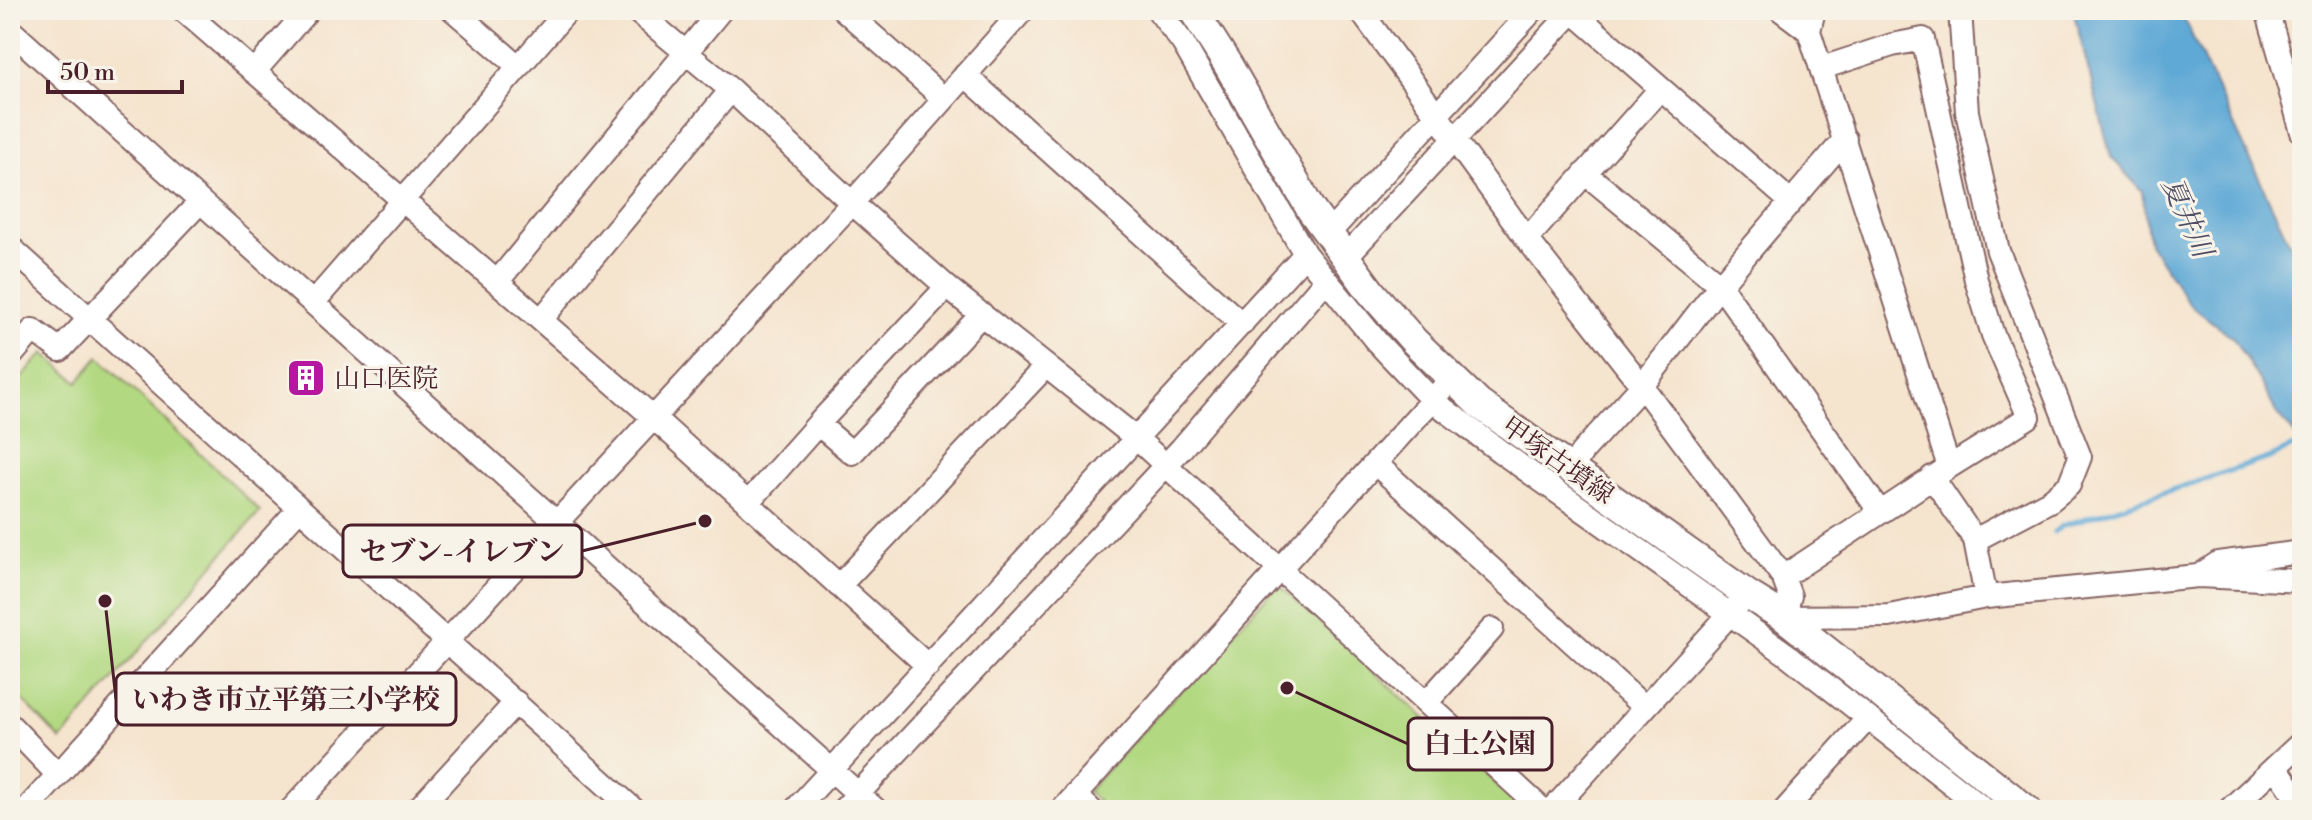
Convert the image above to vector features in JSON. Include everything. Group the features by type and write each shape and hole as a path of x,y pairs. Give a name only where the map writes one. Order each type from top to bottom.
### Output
{"main road":[{"name":"甲塚古墳線","path":"1193,10 1311,210 1441,390 1479,404 1508,443 1572,469 1738,605 1784,617 2004,805"}],"street":[{"path":"183,10 654,418 928,666"},
{"path":"254,72 308,10"},
{"path":"453,10 519,67"},
{"path":"313,303 568,10"},
{"path":"635,10 731,90 947,287 1136,438 1164,467 1543,810"},
{"path":"497,282 721,10"},
{"path":"844,10 943,98"},
{"path":"291,810 852,203 1023,10"},
{"path":"1360,10 1527,239 1642,386 1783,577 1790,596 1784,617 1889,616 1986,597 2198,576 2302,581"},
{"path":"1328,234 1533,10"},
{"path":"1781,10 1812,21 1822,68 1941,472 1975,540 1986,597"},
{"path":"1960,10 1967,112 1998,251 2080,457 2069,485 2051,500 1975,540"},
{"path":"2267,10 2302,132"},
{"path":"1345,258 1572,11 1791,202"},
{"path":"1076,805 1278,569 1441,390 1377,342 1305,254 1183,43 1170,14"},
{"path":"10,30 832,771 851,802 876,810"},
{"path":"1783,577 2029,417 1993,335 1976,280 1923,39 1892,45 1822,68"},
{"path":"1206,83 1228,65"},
{"path":"965,75 1242,324"},
{"path":"1938,110 1947,107 1965,82"},
{"path":"1527,239 1660,89"},
{"path":"541,320 731,90"},
{"path":"1572,469 1582,452 1642,386 1720,285 1845,139"},
{"path":"1252,165 1278,151"},
{"path":"1585,173 1720,285 1880,512"},
{"path":"10,357 33,330 60,350 200,202"},
{"path":"10,247 634,810"},
{"path":"795,810 1305,254"},
{"path":"851,802 1164,467 1325,281"},
{"path":"748,503 947,287"},
{"path":"818,424 852,453 982,314"},
{"path":"839,586 1046,366"},
{"path":"1508,443 1738,605 1868,718 2004,805"},
{"path":"1376,464 1644,707"},
{"path":"26,810 298,510"},
{"path":"2198,576 2218,563 2302,552"},
{"path":"1552,810 1738,605"},
{"path":"1427,702 1492,629"},
{"path":"418,810 516,702"},
{"path":"1785,810 1868,718"},
{"path":"10,725 58,775"},
{"path":"2229,810 2302,742"},
{"path":"2276,767 2302,805"}],"green space":[{"path":"44,353 78,382 99,357 260,511 61,740 10,687 10,390"},
{"path":"1278,584 1525,810 1107,810 1087,792"}],"water":[{"name":"夏井川","path":"2073,10 2180,10 2302,270 2302,444 2275,410 2233,338 2190,305 2149,243 2142,191 2111,157"}],"waterway":[{"path":"1303,229 1321,257"},
{"path":"2054,532 2062,526 2269,458 2302,443"}],"place":[{"name":"山口医院","path":"306,378"},
{"name":"セブン-イレブン","path":"705,521"},
{"name":"いわき市立平第三小学校","path":"105,601"},
{"name":"白土公園","path":"1287,688"}]}
